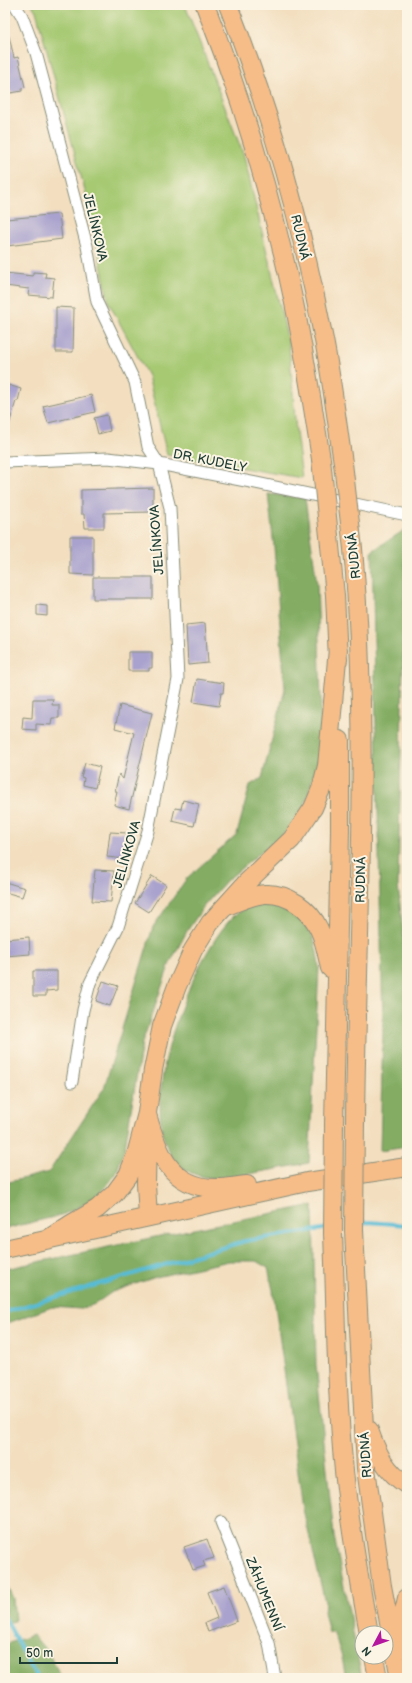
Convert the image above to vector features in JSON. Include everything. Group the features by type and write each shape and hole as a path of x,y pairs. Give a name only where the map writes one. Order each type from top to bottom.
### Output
{"highway":[{"name":"RUDNÁ","path":"205,5 237,94 273,214 302,342 321,459 329,536 338,649 340,831 336,991 333,1233 339,1406 344,1470 352,1536 368,1625"},
{"name":"RUDNÁ","path":"228,5 257,85 294,208 324,340 343,463 353,550 358,602 361,716 361,834 354,1230 366,1468 382,1586 401,1678"},
{"path":"48,1240 71,1224 98,1209 118,1190 132,1167 147,1113 157,1046 162,1026 173,995 197,943 210,923 247,882 292,839 306,821 317,800 323,783 328,759 338,649"},
{"path":"226,906 251,897 265,894 285,897 301,906 313,918 319,929 336,991"},
{"path":"147,1113 155,1141 165,1161 176,1175 189,1183 198,1186 216,1188 272,1183 307,1182"},
{"path":"147,1113 146,1184 148,1217"},
{"path":"5,1250 307,1182 407,1167"},
{"path":"362,1404 378,1455 391,1473 407,1485"},
{"path":"401,1678 404,1611 407,1598"},
{"path":"376,1665 378,1678"}],"street":[{"name":"JELÍNKOVA","path":"15,5 22,16 36,54 88,246 97,302 135,382 148,447 159,464 170,508 178,679 148,831 118,927 90,983 83,1010 72,1082"},
{"name":"DR. KUDELY","path":"5,462 108,458 159,464 407,515"},
{"name":"ZÁHUMENNÍ","path":"221,1522 269,1643 275,1678"}],"green space":[{"path":"32,5 185,5 244,156 289,345 296,432 302,478 167,455 148,376 109,303 87,198 36,11"},
{"path":"268,494 305,498 317,584 321,699 319,756 305,805 284,834 226,881 204,906 187,931 170,963 142,1043 125,1147 116,1174 101,1193 83,1205 62,1215 5,1229 5,1183 49,1172 104,1088 153,927 187,878 237,834 250,785 262,778 285,689 274,547"},
{"path":"406,529 398,885 407,973 407,1147 380,1151 383,1027 372,551"},
{"path":"270,902 282,905 301,917 307,924 312,934 318,956 319,968 309,1163 227,1178 189,1171 167,1148 160,1111 164,1068 177,1021 194,977 214,941 234,916 242,910 251,906"},
{"path":"313,1205 316,1365 334,1536 354,1637 354,1665 359,1665 362,1678 346,1678 341,1653 333,1632 329,1633 324,1612 325,1602 303,1509 273,1290 268,1268 256,1261 229,1261 156,1277 112,1292 95,1304 81,1309 52,1307 5,1324 5,1269"},
{"path":"5,1582 13,1598 15,1621 5,1623"},
{"path":"33,1635 47,1651 62,1678 5,1678 5,1646 9,1643"}],"building":[{"path":"9,36 14,58 18,57 25,87 22,88 22,91 11,93 10,90 8,91 5,79 5,37"},
{"path":"59,214 62,239 7,246 6,219"},
{"path":"33,272 46,273 45,277 54,278 52,297 28,295 29,289 5,286 5,273 33,276"},
{"path":"56,307 74,308 73,352 56,352"},
{"path":"5,384 21,389 8,428 5,428"},
{"path":"91,395 95,412 48,423 43,406"},
{"path":"107,415 110,431 98,434 94,418"},
{"path":"153,488 153,512 104,513 104,528 85,528 84,514 81,514 81,490"},
{"path":"70,536 93,536 93,575 70,574"},
{"path":"93,577 153,577 153,599 93,599"},
{"path":"37,605 47,606 47,616 37,615"},
{"path":"205,623 208,663 188,665 186,625"},
{"path":"128,652 152,652 152,668 149,668 149,671 128,671"},
{"path":"197,679 224,683 219,706 193,702"},
{"path":"33,699 53,699 52,705 59,705 59,718 52,718 51,725 36,724 36,730 22,729 23,717 32,718"},
{"path":"120,705 152,713 129,809 114,805 117,791 115,791 119,774 123,779 134,733 115,728"},
{"path":"85,763 100,767 95,788 83,785 84,778 81,777"},
{"path":"183,800 199,804 194,826 172,821 175,808 181,809"},
{"path":"110,832 127,833 125,859 107,857"},
{"path":"95,870 114,871 111,902 92,901"},
{"path":"152,876 166,885 149,912 135,903"},
{"path":"5,882 25,888 22,897 5,892"},
{"path":"29,937 30,954 5,956 5,939"},
{"path":"33,971 57,971 57,990 46,991 46,996 33,996"},
{"path":"103,981 118,986 110,1006 96,1001"},
{"path":"207,1539 214,1558 203,1561 205,1566 193,1570 184,1547"},
{"path":"224,1586 237,1621 208,1632 205,1623 217,1618 207,1592"}],"waterway":[{"path":"358,1223 369,1222 407,1225"},
{"path":"5,1312 245,1241 329,1228"},
{"path":"5,1618 37,1678"}]}
